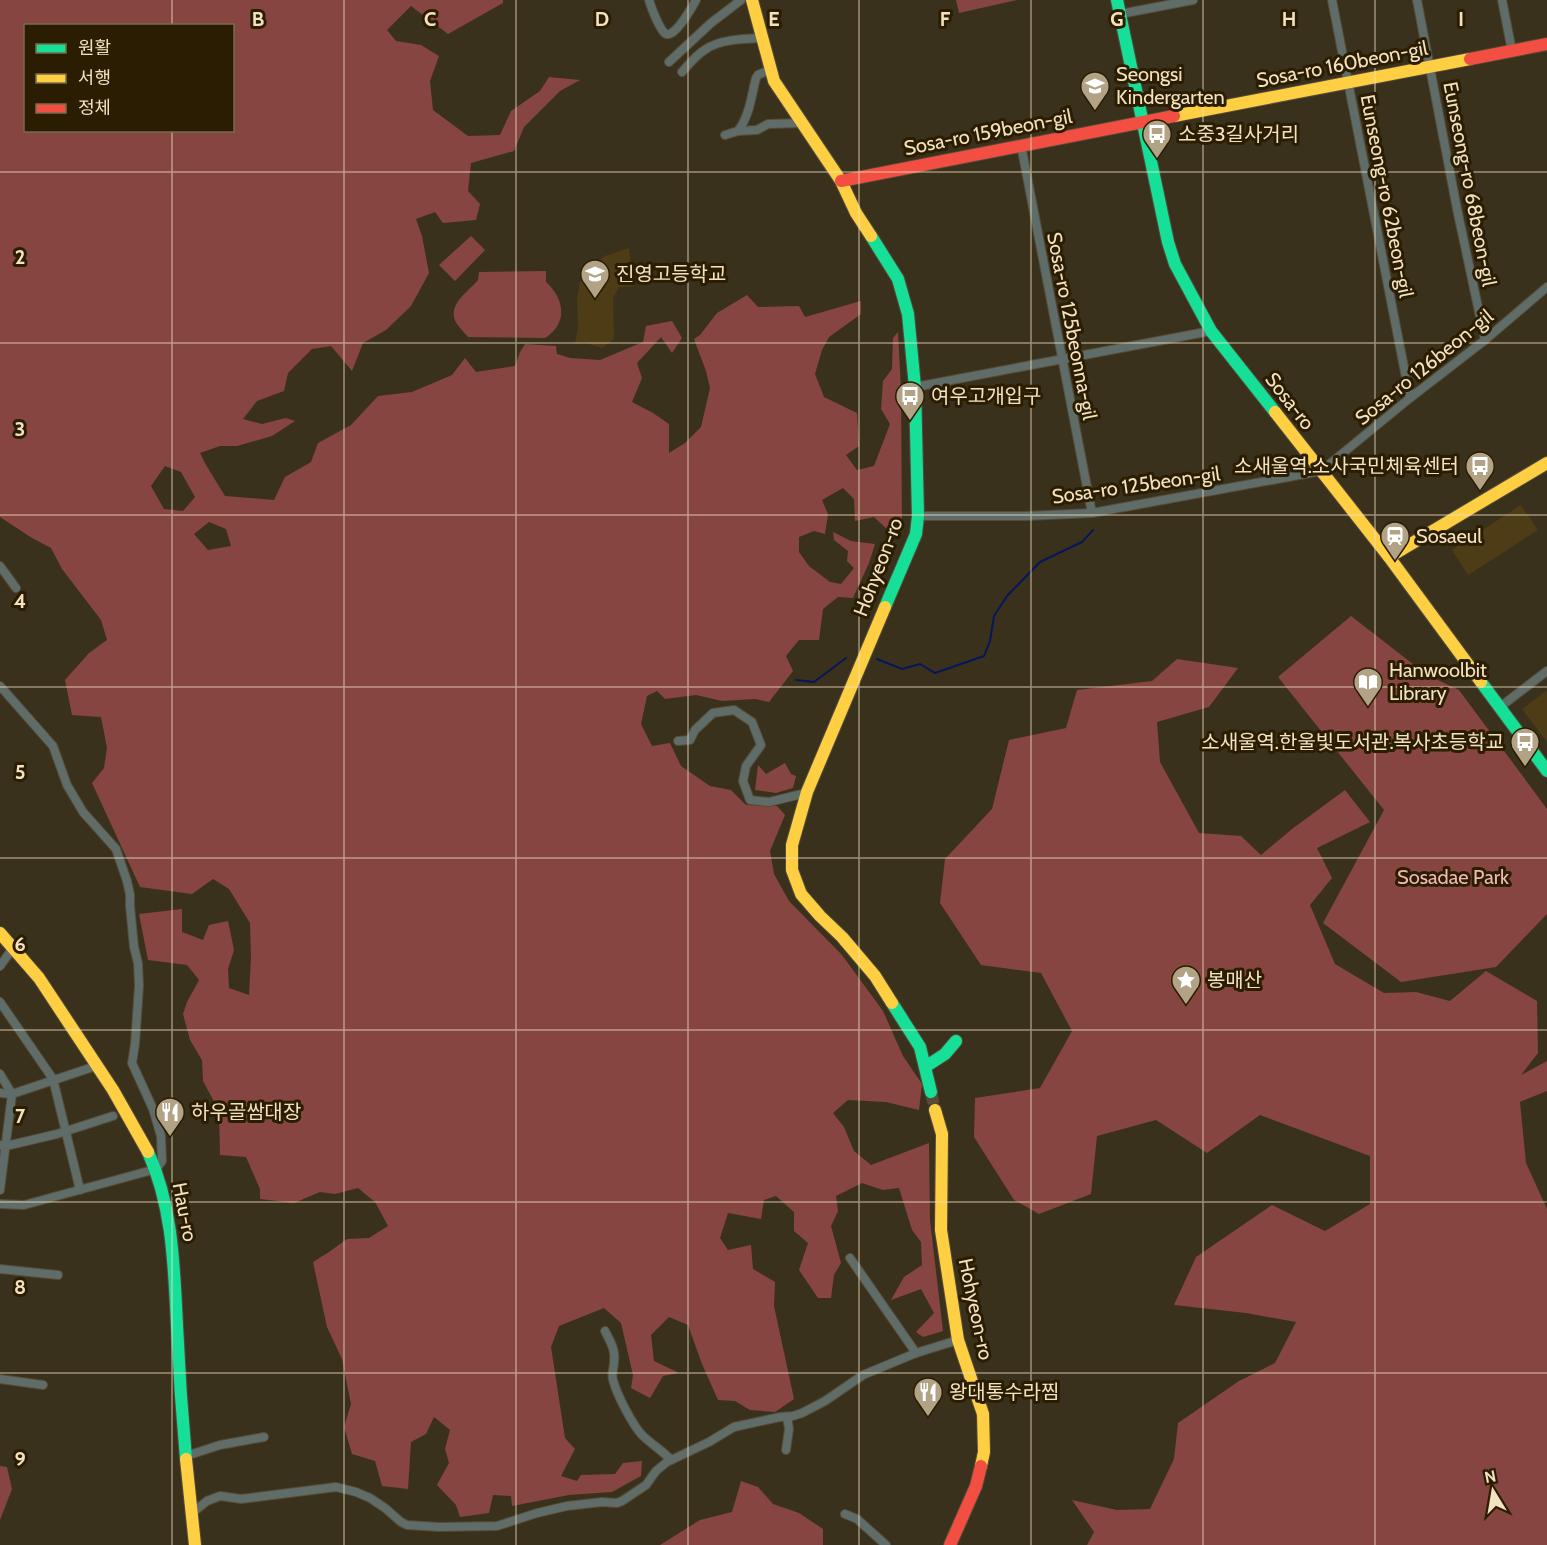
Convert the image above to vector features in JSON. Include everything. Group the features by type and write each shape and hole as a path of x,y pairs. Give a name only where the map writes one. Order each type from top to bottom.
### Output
{"street":[{"path":"648,0 662,29 668,35 681,23 696,0"},
{"path":"669,62 711,23 741,0"},
{"name":"Hohyeon-ro","path":"752,0 774,81 841,181 856,213 898,279 908,314 915,387 918,516 916,534 806,794 792,845 792,870 801,894 876,976 920,1047 931,1092"},
{"name":"Sosa-ro","path":"1117,0 1168,242 1175,264 1211,331 1389,557 1547,771"},
{"path":"1120,14 1193,0"},
{"name":"Eunseong-ro 62beon-gil","path":"1332,0 1410,398"},
{"name":"Eunseong-ro 68beon-gil","path":"1417,0 1485,340"},
{"path":"1502,0 1512,51"},
{"path":"682,72 694,58 714,44 762,38"},
{"name":"Sosa-ro 160beon-gil","path":"1143,121 1547,44"},
{"path":"738,131 748,113 756,78 771,69"},
{"name":"Sosa-ro 159beon-gil","path":"841,181 1143,121"},
{"path":"725,135 738,131 753,131 768,124 802,123"},
{"name":"Sosa-ro 125beonna-gil","path":"1021,145 1092,513"},
{"name":"Sosa-ro 126beon-gil","path":"1321,471 1485,340 1547,287"},
{"path":"915,387 1211,331"},
{"path":"1389,557 1547,463"},
{"name":"Sosa-ro 125beon-gil","path":"918,516 1026,516 1092,513 1321,471"},
{"path":"0,566 16,588"},
{"path":"1500,706 1547,671"},
{"path":"0,686 53,746 68,785 83,812 116,849 127,881 139,986 132,1063 153,1109 161,1136 162,1161 156,1169 24,1205 0,1204"},
{"path":"678,741 690,740 695,730 713,713 734,710 752,722 761,745 746,766 743,781 750,800 769,802 806,794"},
{"name":"Hau-ro","path":"0,933 39,978 113,1090 144,1142 156,1169 168,1214 174,1258 181,1408 195,1545"},
{"path":"0,966 13,948"},
{"path":"0,1002 53,1079 80,1190"},
{"path":"925,1067 945,1054 956,1041"},
{"path":"0,1092 12,1094 96,1066"},
{"path":"0,1074 12,1094 3,1146 0,1190"},
{"name":"Hohyeon-ro","path":"935,1110 942,1134 941,1230 958,1340 982,1414 984,1452 976,1486 950,1545"},
{"path":"3,1146 65,1131 113,1116"},
{"path":"849,1258 916,1353"},
{"path":"0,1269 58,1275"},
{"path":"605,1331 614,1349 613,1380 635,1427 671,1460"},
{"path":"192,1513 207,1500 220,1496 241,1499 336,1487 370,1498 407,1526 489,1527 567,1506 622,1501 646,1485 656,1471 671,1460 738,1426 802,1413 825,1401 863,1375 916,1353 958,1340"},
{"path":"0,1379 43,1385"},
{"path":"786,1450 789,1429 787,1417"},
{"path":"186,1456 220,1445 264,1437"},
{"path":"845,1514 857,1519 886,1545"}],"shaded area":[{"name":"진영고등학교","path":"629,248 634,286 619,287 613,298 614,339 602,348 586,343 575,344 580,282 590,267 605,256"},
{"path":"1521,505 1538,530 1468,575 1452,550"},
{"path":"1547,690 1547,742 1522,709"}],"green space":[{"path":"0,0 503,0 503,3 448,34 411,6 387,30 396,41 421,45 439,56 430,81 433,110 468,136 500,135 511,111 540,91 549,77 580,80 560,91 524,127 514,151 471,163 468,191 480,204 476,220 443,223 435,212 416,219 422,236 429,273 411,306 386,330 363,343 352,371 331,346 312,349 288,373 284,391 257,401 243,419 262,424 286,418 295,421 272,436 237,446 220,446 200,453 225,496 274,500 285,477 311,462 318,443 351,425 378,396 412,392 452,375 465,358 476,372 515,366 525,344 556,346 557,354 570,358 600,360 643,342 646,326 672,321 682,338 672,353 661,337 637,363 642,378 632,402 669,424 669,453 685,443 701,427 710,388 694,339 700,335 717,313 747,295 758,307 799,306 805,317 861,301 861,314 829,337 822,350 815,374 824,397 857,413 859,446 846,455 857,470 874,466 890,424 881,409 883,381 892,369 893,338 898,332 901,390 902,527 889,531 874,517 855,521 854,499 843,488 822,500 828,514 825,534 814,531 799,537 799,552 809,566 830,582 841,584 854,568 847,561 848,551 834,540 833,532 851,541 875,544 853,598 838,597 823,609 819,640 799,640 786,656 793,671 769,702 755,699 722,701 696,695 665,699 657,691 647,696 641,724 652,746 670,743 681,766 710,786 731,790 746,805 777,806 785,815 770,851 774,874 789,901 842,955 883,1011 903,1056 922,1084 919,1110 886,1102 848,1100 833,1113 844,1127 854,1151 871,1165 929,1143 930,1220 943,1331 923,1337 916,1332 934,1313 921,1289 891,1300 904,1277 922,1265 921,1242 912,1230 899,1188 883,1190 862,1183 836,1196 838,1211 831,1226 841,1263 834,1275 831,1298 818,1298 799,1270 808,1243 794,1231 794,1212 776,1196 764,1200 761,1219 728,1213 720,1238 728,1250 751,1245 753,1269 775,1282 774,1306 794,1399 775,1412 750,1410 735,1401 718,1400 688,1325 669,1317 651,1335 654,1361 679,1373 663,1376 650,1398 631,1388 633,1375 621,1323 604,1308 559,1326 551,1347 565,1438 575,1449 561,1476 577,1481 581,1475 615,1474 623,1463 642,1461 641,1476 612,1492 569,1495 512,1506 511,1496 493,1495 489,1513 460,1517 456,1505 437,1485 449,1463 445,1449 450,1430 434,1417 426,1434 411,1442 408,1489 382,1486 375,1461 352,1454 344,1427 351,1404 342,1359 327,1327 313,1262 347,1239 369,1238 388,1226 375,1202 358,1188 335,1194 320,1192 294,1203 260,1199 260,1189 246,1157 220,1155 219,1111 203,1081 202,1060 190,1040 183,1014 199,980 187,965 148,960 139,914 182,909 182,932 203,940 209,925 228,921 234,950 228,969 229,988 249,995 250,923 229,889 213,879 192,894 140,887 92,783 104,768 107,748 101,717 72,715 65,680 89,653 107,640 101,620 62,569 51,548 0,517","holes":["165,466 181,472 195,497 183,511 164,509 151,486","209,522 226,529 231,546 208,550 194,534"]},
{"path":"956,0 1017,0 959,13"},
{"path":"471,236 485,250 455,281 439,265"},
{"path":"546,271 546,282 557,296 561,311 558,326 545,338 468,337 456,322 455,306 478,280 479,272"},
{"name":"Sosadae Park","path":"1351,616 1427,675 1459,690 1547,809 1547,914 1496,967 1401,982 1323,923 1384,810 1278,677"},
{"path":"1177,659 1238,668 1209,707 1157,722 1160,762 1199,833 1241,836 1261,855 1345,790 1370,822 1317,848 1332,878 1310,905 1335,964 1384,993 1416,992 1450,1001 1486,971 1537,1001 1538,1053 1521,1075 1547,1061 1547,1091 1520,1102 1526,1163 1547,1209 1547,1545 1087,1545 1094,1532 1072,1500 1117,1510 1150,1509 1174,1459 1178,1423 1239,1381 1275,1363 1296,1322 1246,1313 1174,1305 1196,1257 1272,1205 1325,1231 1370,1204 1370,1156 1260,1115 1207,1153 1156,1120 1097,1136 1091,1194 1039,1214 1014,1200 974,1137 975,1098 1040,1088 1072,1031 1041,973 981,965 940,903 945,859 992,809 1009,740 1066,728 1077,690 1152,681"},
{"path":"785,763 791,774 796,776 793,788 776,793 755,790 758,765 766,774"},
{"path":"0,1466 7,1467 12,1489 0,1520"},
{"path":"741,1481 758,1487 773,1504 799,1513 823,1529 823,1545 660,1545 700,1520 732,1512"}],"waterway":[{"path":"877,659 902,669 920,664 935,673 984,656 990,641 994,616 1007,596 1040,562 1082,542 1093,530"},
{"path":"796,680 814,682 846,658"}],"tunnel":[{"path":"931,1092 935,1110"}],"traffic: fast":[{"path":"1117,0 1168,242 1175,264 1211,331 1275,412"},
{"path":"871,236 898,279 908,314 915,387 918,516 916,534 885,607"},
{"path":"1481,682 1547,771"},
{"path":"892,1003 920,1047 931,1092"},
{"path":"925,1067 945,1054 956,1041"},
{"path":"148,1152 163,1194 171,1238 186,1459"}],"traffic: slow":[{"path":"752,0 774,81 841,181 856,213 871,236"},
{"path":"1174,116 1470,59"},
{"path":"1275,412 1389,557 1481,682"},
{"path":"1389,557 1547,463"},
{"path":"885,607 807,792 792,845 792,870 801,894 875,976 892,1003"},
{"path":"0,933 39,978 113,1090 148,1152"},
{"path":"935,1110 942,1134 941,1230 958,1340 983,1414 984,1452 981,1466"},
{"path":"186,1459 195,1545"}],"traffic: jam":[{"path":"1470,59 1547,44"},
{"path":"841,181 1174,116"},
{"path":"950,1545 976,1486 981,1466"}],"place":[{"name":"Seongsi Kindergarten","path":"1095,112"},
{"name":"소중3길사거리","path":"1157,160"},
{"name":"진영고등학교","path":"595,300"},
{"name":"여우고개입구","path":"910,422"},
{"name":"소새울역.소사국민체육센터","path":"1480,492"},
{"name":"Sosaeul","path":"1395,562"},
{"name":"Hanwoolbit Library","path":"1368,708"},
{"name":"소새울역.한울빛도서관.복사초등학교","path":"1525,768"},
{"name":"봉매산","path":"1186,1006"},
{"name":"하우골쌈대장","path":"170,1138"},
{"name":"왕대통수라찜","path":"928,1418"}]}
